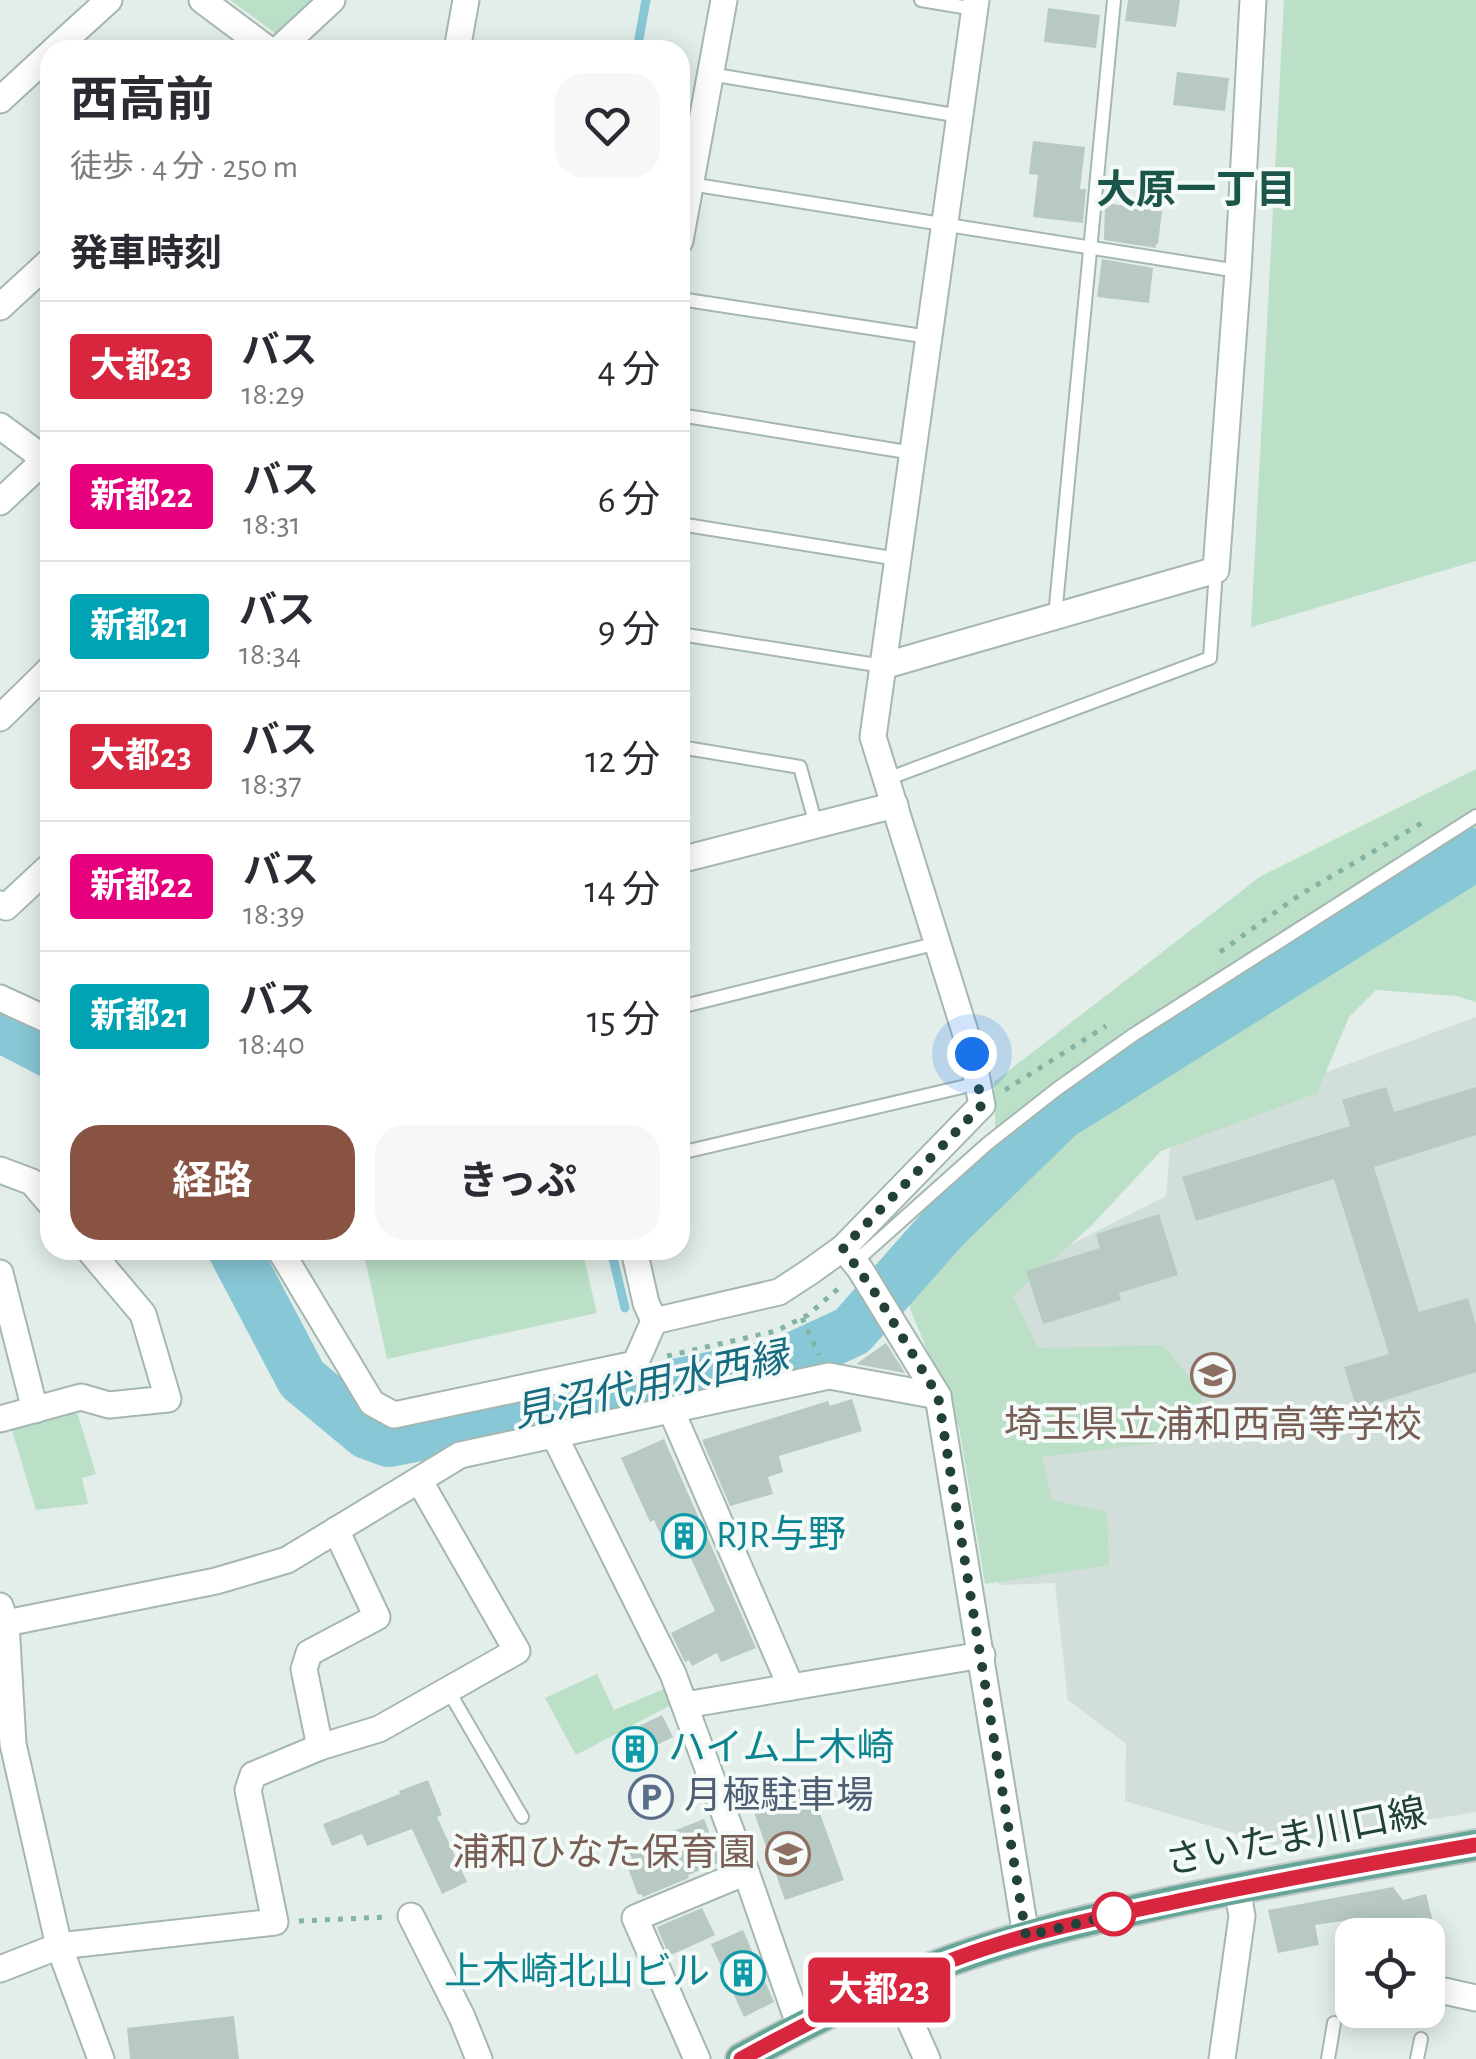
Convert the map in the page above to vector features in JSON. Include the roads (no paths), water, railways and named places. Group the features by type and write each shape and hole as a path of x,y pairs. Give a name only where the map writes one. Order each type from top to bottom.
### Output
{"main road":[{"name":"さいたま川口線","path":"741,2059 893,1983 1026,1936 1238,1888 1476,1845"}],"street":[{"path":"65,40 109,0"},
{"path":"202,0 256,40"},
{"path":"289,40 332,0"},
{"path":"459,40 466,0"},
{"path":"690,184 724,0"},
{"path":"883,666 1216,570 1253,0"},
{"path":"654,1320 779,1292 852,1260 981,1094 874,737 976,4"},
{"path":"0,100 40,63"},
{"path":"0,307 40,270"},
{"path":"0,426 40,454"},
{"path":"0,502 40,466"},
{"path":"0,718 40,680"},
{"path":"690,857 895,804"},
{"path":"0,904 6,907 40,875"},
{"path":"0,998 40,1016"},
{"path":"0,1170 32,1182 40,1191"},
{"path":"0,1420 81,1397 109,1405 168,1399 144,1314 98,1260"},
{"path":"286,1260 372,1403 394,1415 635,1364 654,1320 636,1260"},
{"path":"852,1260 938,1396 1026,1936"},
{"path":"0,1273 34,1410"},
{"path":"101,2059 60,1946 14,1744 3,1615 216,1581 287,1560 460,1455 829,1376 938,1396"},
{"path":"671,1410 791,1687"},
{"path":"554,1435 673,1674 800,2027"},
{"path":"0,1969 60,1946 275,1922 248,1790 253,1775 320,1747 379,1729 517,1651 419,1480"},
{"path":"320,1747 304,1668 309,1653 377,1617 336,1530"},
{"path":"685,1705 982,1654"},
{"path":"697,2059 634,1918 746,1872"},
{"path":"1222,2059 1242,1916 1238,1888"},
{"path":"411,1916 479,2059"},
{"path":"893,1983 927,2059"},
{"path":"1445,1991 1476,1998"}],"lane":[{"path":"921,0 976,4"},
{"path":"1055,616 1114,0"},
{"path":"710,74 960,116"},
{"path":"690,184 1238,271"},
{"path":"690,301 929,337"},
{"path":"690,417 913,453"},
{"path":"690,526 898,558"},
{"path":"887,779 1210,658 1216,570"},
{"path":"690,636 883,666"},
{"path":"690,749 800,768 816,825"},
{"path":"852,1260 987,1144 1132,1035 1476,816"},
{"path":"690,1005 938,943"},
{"path":"690,1152 981,1094"},
{"path":"448,1690 522,1816"},
{"path":"1328,2059 1334,2024"},
{"path":"1417,2059 1421,2039"}],"waterway":[{"path":"639,40 646,0"},
{"name":"見沼代用水西縁","path":"239,1260 302,1379 367,1433 389,1441 781,1364 852,1331 945,1226 1059,1115 1476,854"},
{"name":"見沼代用水西縁","path":"0,1026 40,1047"},
{"path":"613,1260 625,1308"}],"place":[{"name":"埼玉県立浦和西高等学校","path":"1213,1375"},
{"name":"RJR与野","path":"684,1536"},
{"name":"ハイム上木崎","path":"635,1749"},
{"name":"月極駐車場","path":"651,1797"},
{"name":"浦和ひなた保育園","path":"788,1854"},
{"name":"上木崎北山ビル","path":"743,1973"}],"district":[{"name":"大原一丁目","path":"1196,191"}]}
